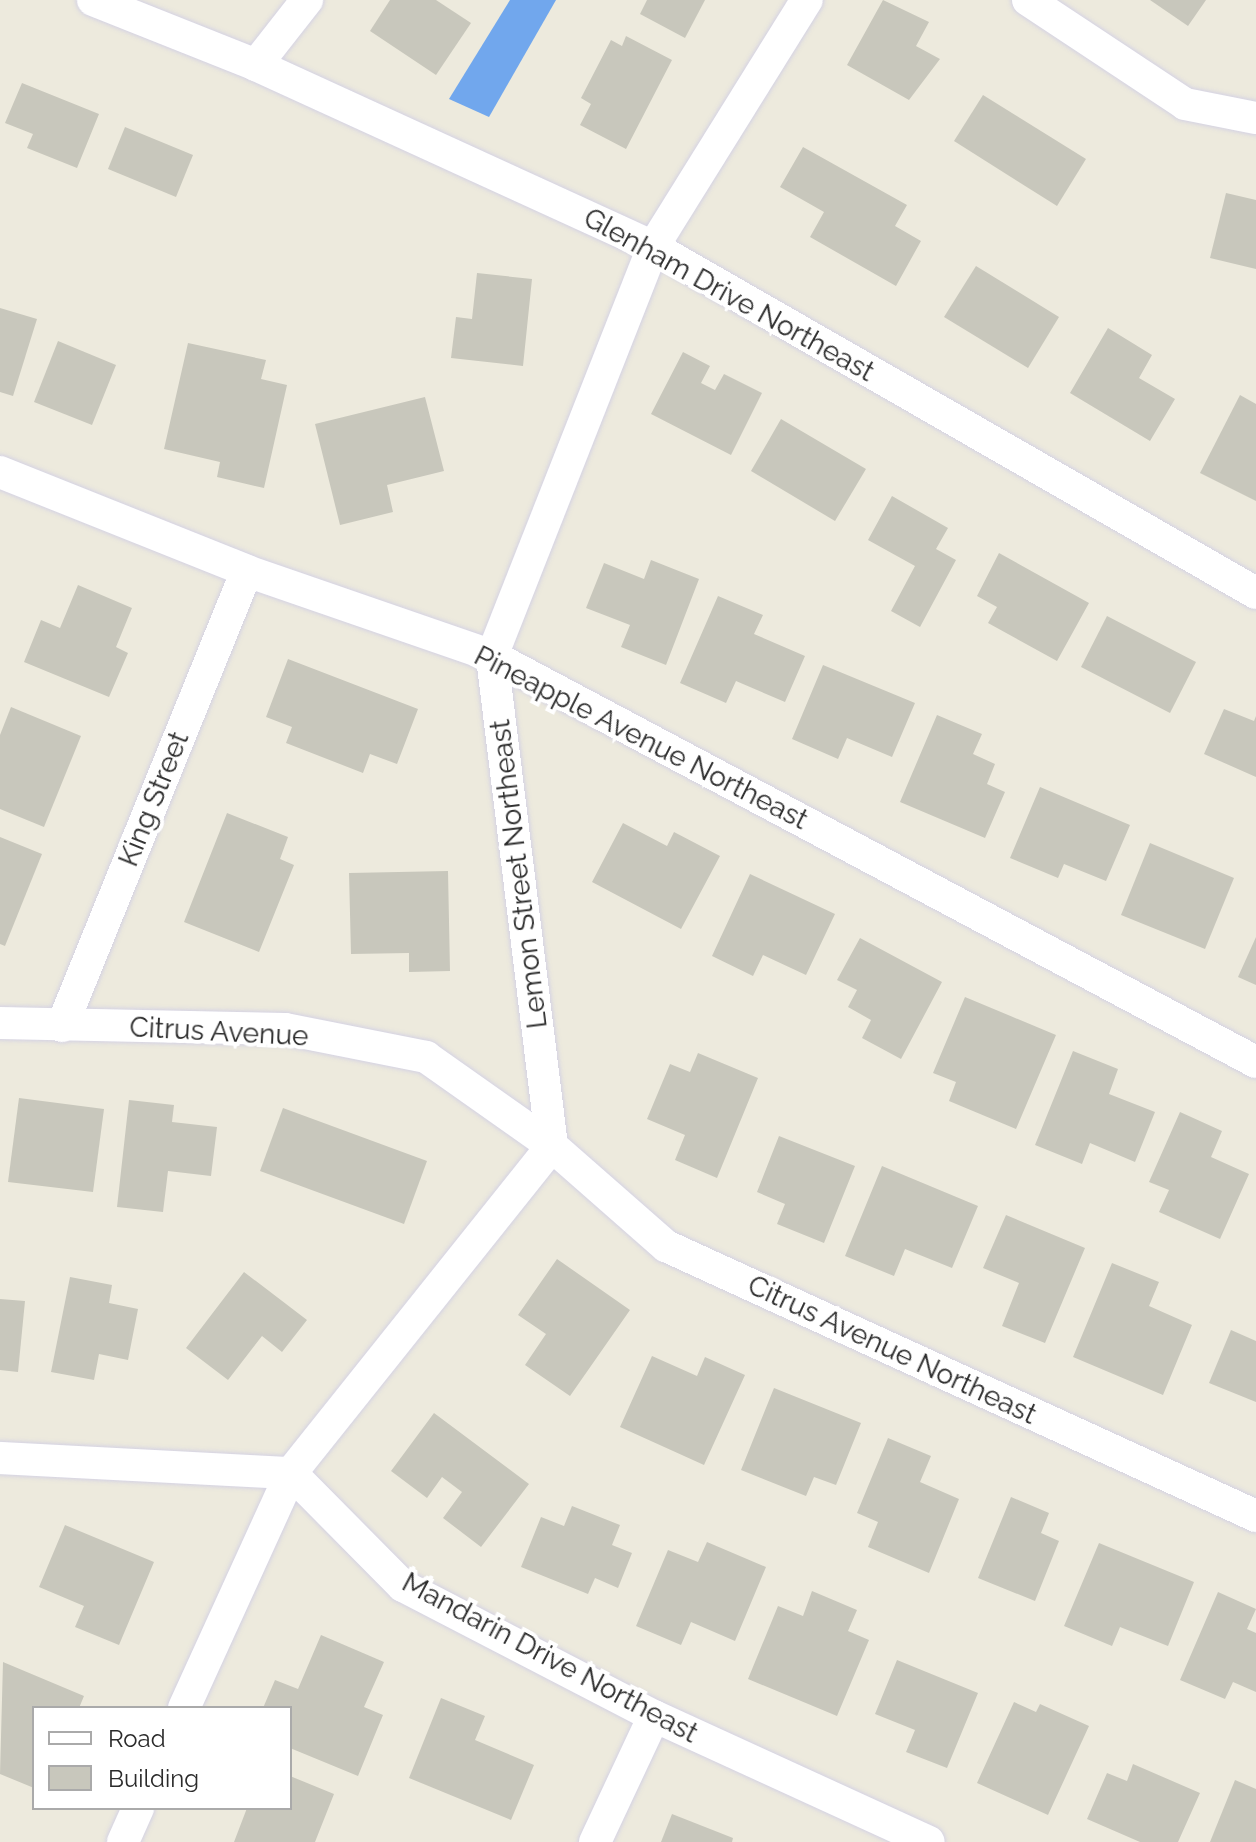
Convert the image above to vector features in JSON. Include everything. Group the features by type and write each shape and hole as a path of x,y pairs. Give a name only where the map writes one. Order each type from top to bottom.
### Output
{"street":[{"name":"Glenham Drive Northeast","path":"93,0 256,65 653,247 1256,593"},
{"path":"256,65 307,0"},
{"name":"Lemon Street Northeast","path":"552,1146 492,656 653,247 807,0"},
{"path":"1028,0 1185,104 1256,118"},
{"name":"Pineapple Avenue Northeast","path":"0,472 247,571 492,656 1256,1062"},
{"name":"King Street","path":"62,1026 247,571"},
{"name":"Citrus Avenue","path":"0,1023 285,1029 426,1057 552,1146"},
{"path":"185,1706 291,1473 552,1146"},
{"name":"Citrus Avenue Northeast","path":"552,1146 666,1246 1256,1516"},
{"path":"0,1458 291,1473"},
{"name":"Mandarin Drive Northeast","path":"291,1473 403,1586 654,1716 929,1842"},
{"path":"595,1842 654,1716"},
{"path":"123,1842 137,1810"}],"water":[{"path":"510,0 556,0 489,117 449,99"}],"building":[{"path":"390,0 436,0 471,23 436,75 370,31"},
{"path":"647,0 705,0 685,38 640,14"},
{"path":"883,0 929,22 916,46 940,59 909,100 847,65"},
{"path":"1150,0 1206,0 1188,26"},
{"path":"626,36 672,60 626,149 580,125 591,104 581,98 611,40 622,46"},
{"path":"22,83 99,114 77,168 27,148 33,134 5,123"},
{"path":"983,95 1086,159 1057,206 954,141"},
{"path":"125,127 193,155 176,197 108,169"},
{"path":"803,147 907,205 895,226 921,241 896,286 810,237 824,212 780,187"},
{"path":"1226,193 1256,200 1256,269 1210,258"},
{"path":"976,266 1059,317 1028,368 944,317"},
{"path":"477,273 532,279 523,366 451,358 456,317 472,319"},
{"path":"0,308 37,319 13,396 0,392"},
{"path":"1108,328 1152,355 1139,378 1175,399 1150,441 1070,393"},
{"path":"58,341 116,365 92,425 34,402"},
{"path":"188,343 266,360 261,379 287,385 264,488 217,477 220,462 164,449"},
{"path":"683,352 710,366 701,383 715,390 724,374 762,393 731,455 651,414"},
{"path":"1240,395 1256,404 1256,501 1200,473"},
{"path":"425,397 444,471 387,485 393,512 340,525 315,424"},
{"path":"781,419 866,469 835,521 751,471"},
{"path":"892,496 948,528 936,549 956,560 920,627 891,611 915,566 868,540"},
{"path":"999,553 1089,603 1057,661 988,623 997,607 977,596"},
{"path":"651,560 699,579 666,665 621,647 630,625 586,608 604,563 644,579"},
{"path":"78,585 132,608 116,647 128,653 109,697 24,662 41,620 60,628"},
{"path":"718,596 763,615 754,634 805,656 785,702 736,681 726,703 680,683"},
{"path":"1107,616 1196,662 1170,713 1081,667"},
{"path":"288,659 418,709 397,764 370,754 363,773 286,743 292,727 266,717"},
{"path":"823,665 915,703 892,757 847,738 838,759 792,739"},
{"path":"11,707 81,736 44,827 0,809 0,735"},
{"path":"1224,709 1254,721 1256,716 1256,777 1204,754"},
{"path":"937,715 982,734 973,754 995,764 987,784 1005,792 985,838 900,802"},
{"path":"1040,787 1130,825 1106,881 1064,864 1058,878 1010,858"},
{"path":"227,813 288,837 280,859 294,865 259,952 184,922"},
{"path":"623,823 667,846 674,832 720,856 681,929 592,882"},
{"path":"0,837 42,854 5,946 0,944"},
{"path":"1150,843 1234,878 1205,949 1121,915"},
{"path":"448,871 450,971 409,972 409,953 351,954 349,873"},
{"path":"750,874 835,914 806,975 763,955 753,976 712,956"},
{"path":"1256,937 1256,985 1238,977"},
{"path":"860,938 942,982 901,1059 862,1038 871,1020 848,1007 857,990 837,980"},
{"path":"965,997 1056,1035 1016,1129 949,1101 956,1082 933,1073"},
{"path":"1073,1051 1118,1069 1109,1094 1155,1112 1135,1162 1090,1143 1082,1164 1035,1145"},
{"path":"698,1053 758,1078 717,1178 675,1160 685,1135 647,1119 670,1064 690,1072"},
{"path":"19,1098 104,1109 93,1192 8,1182"},
{"path":"129,1100 174,1105 172,1122 217,1127 211,1176 168,1171 163,1212 117,1207"},
{"path":"283,1108 427,1161 404,1224 260,1171"},
{"path":"1180,1112 1222,1131 1211,1157 1249,1174 1220,1239 1159,1212 1169,1190 1149,1182"},
{"path":"779,1136 855,1166 824,1243 777,1224 785,1204 757,1192"},
{"path":"882,1166 978,1206 952,1268 905,1249 894,1276 845,1256"},
{"path":"1006,1215 1085,1248 1045,1343 1002,1326 1019,1283 983,1268"},
{"path":"557,1259 630,1310 570,1396 525,1365 546,1334 518,1315"},
{"path":"1112,1263 1159,1282 1149,1306 1192,1325 1163,1395 1073,1357"},
{"path":"244,1272 307,1320 282,1352 262,1336 228,1380 186,1348"},
{"path":"70,1277 112,1285 109,1303 138,1309 128,1360 99,1354 94,1380 51,1372"},
{"path":"0,1299 25,1301 18,1372 0,1370"},
{"path":"1231,1330 1256,1341 1256,1402 1209,1383"},
{"path":"652,1356 697,1376 705,1357 745,1375 704,1465 620,1427"},
{"path":"774,1388 861,1423 836,1485 814,1477 806,1496 741,1470"},
{"path":"434,1413 529,1484 481,1547 443,1518 462,1492 442,1477 427,1498 391,1471"},
{"path":"888,1438 931,1456 920,1482 959,1499 929,1573 868,1547 878,1522 857,1513"},
{"path":"1011,1497 1049,1513 1041,1533 1059,1541 1035,1601 978,1578"},
{"path":"572,1506 620,1525 612,1545 632,1553 618,1588 595,1578 588,1594 521,1567 541,1517 564,1526"},
{"path":"65,1525 154,1562 119,1645 75,1627 84,1606 39,1587"},
{"path":"707,1542 766,1567 735,1641 691,1622 681,1645 636,1626 668,1550 698,1562"},
{"path":"1099,1543 1194,1582 1168,1646 1120,1627 1112,1646 1064,1626"},
{"path":"812,1591 857,1610 848,1631 869,1640 837,1716 748,1679 778,1606 803,1616"},
{"path":"1218,1592 1256,1609 1247,1629 1256,1633 1256,1692 1233,1682 1225,1699 1180,1680"},
{"path":"321,1635 384,1662 364,1707 383,1715 358,1776 292,1749 292,1706 264,1706 275,1680 298,1689"},
{"path":"897,1660 978,1693 947,1768 906,1752 915,1730 875,1714"},
{"path":"3,1662 84,1696 80,1706 32,1706 32,1787 0,1774"},
{"path":"441,1698 485,1716 475,1740 534,1765 511,1820 409,1778"},
{"path":"1014,1702 1036,1712 1040,1704 1089,1726 1048,1815 977,1783"},
{"path":"1133,1764 1200,1793 1178,1842 1140,1842 1087,1819 1107,1773 1127,1781"},
{"path":"292,1777 334,1794 315,1842 234,1842 246,1810 292,1810"},
{"path":"1235,1780 1256,1789 1256,1842 1210,1842"},
{"path":"672,1814 733,1838 732,1842 661,1842"}]}
